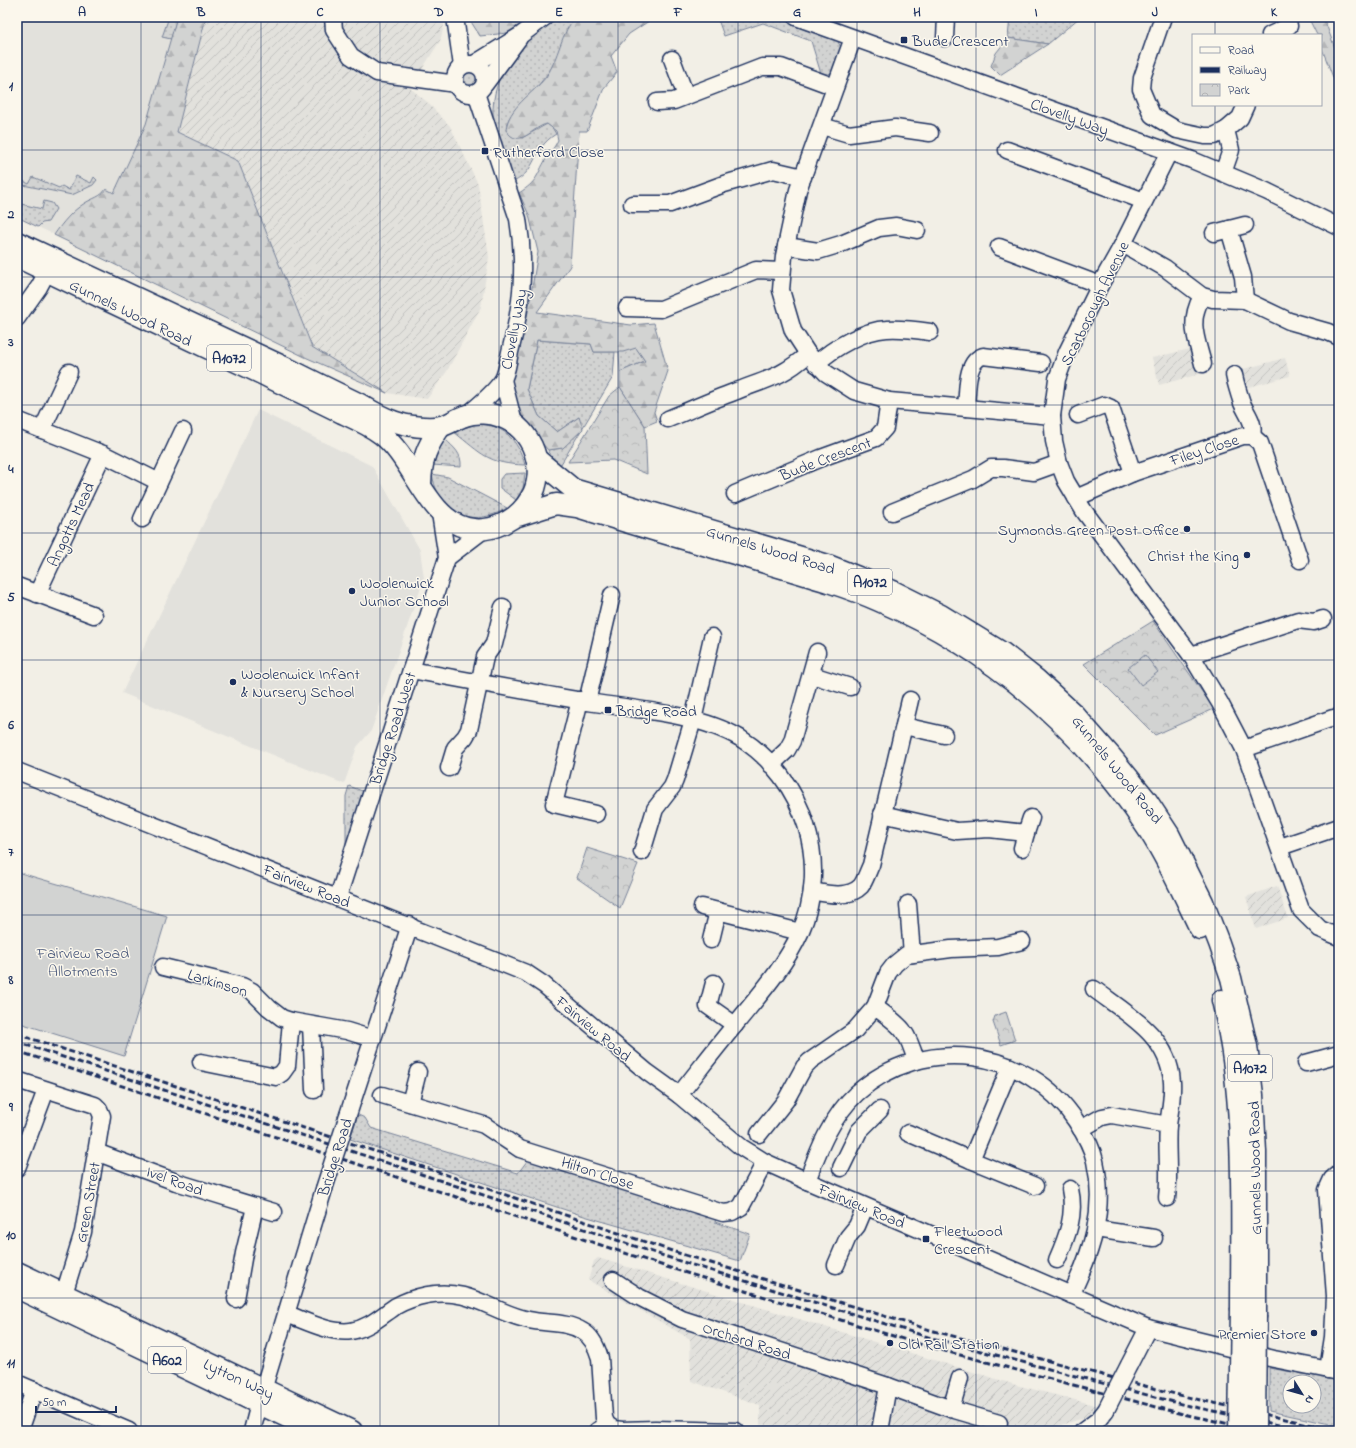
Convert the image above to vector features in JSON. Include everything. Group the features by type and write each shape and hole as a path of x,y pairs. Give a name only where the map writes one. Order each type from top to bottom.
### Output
{"main road":[{"name":"Gunnels Wood Road","path":"17,242 306,378 394,422 412,426 441,426 467,415 487,414 501,416 514,423 524,434 539,461 573,489 828,565 893,591 940,615 1002,653 1041,684 1074,714 1146,799 1169,834 1191,875 1220,943 1247,1046 1253,1095 1256,1152 1248,1312 1239,1431"},
{"name":"Gunnels Wood Road","path":"17,257 365,424 381,434 392,444 440,513 453,523 468,529 485,529 502,524 518,516 556,504 577,507 827,581 879,601 933,627 1010,676 1056,718 1094,758 1126,798 1150,832 1174,874 1203,935 1213,965 1229,1030 1236,1068 1241,1126 1254,1431"},
{"path":"421,484 421,465 429,444 441,426"},
{"name":"Gunnels Wood Road","path":"518,516 531,498 537,483 539,461"},
{"name":"Lytton Way","path":"17,1272 64,1294 261,1397 316,1431"},
{"name":"Lytton Way","path":"17,1288 261,1397 352,1431"}],"street":[{"path":"333,17 334,30 351,56 377,73 456,84"},
{"path":"455,17 468,65"},
{"path":"521,35 481,89 465,94 460,91 456,84 456,73 521,35 545,17"},
{"name":"Clovelly Way","path":"796,17 1169,152 1273,194 1339,227"},
{"path":"945,38 946,17"},
{"path":"1163,17 1142,78 1141,89 1152,114 1177,130 1205,136 1214,136 1226,130 1240,118 1246,106"},
{"path":"1272,34 1290,26"},
{"path":"853,38 793,208 782,271 781,290 793,331 812,359 836,381 854,391 889,401 1052,416"},
{"path":"672,59 686,96"},
{"name":"Clovelly Way","path":"467,415 487,399 503,380 522,302 523,270 521,237 512,199 481,89 486,78 482,70 468,65"},
{"path":"657,102 674,101 762,67 772,66 781,67 835,87"},
{"path":"822,126 849,134 895,128 930,133"},
{"path":"1223,173 1231,150 1226,130"},
{"path":"1007,150 1144,201"},
{"name":"Scarborough Avenue","path":"1169,152 1164,166 1100,285 1067,352 1057,379 1052,416 1054,441 1059,462 1076,498 1191,655 1215,693 1244,749 1280,847 1301,910 1320,930 1339,937"},
{"path":"632,204 670,204 724,184 773,170 804,177"},
{"path":"1245,225 1222,231 1243,278 1245,300"},
{"path":"786,246 818,251 841,244 879,228 896,226 917,230"},
{"path":"1123,244 1166,268 1202,296 1214,299 1245,300 1289,321 1328,332 1339,337"},
{"path":"999,247 1100,285"},
{"path":"627,308 661,308 756,270 782,271"},
{"path":"17,318 39,287 47,272"},
{"path":"1202,296 1195,309 1193,321 1203,364"},
{"path":"668,419 783,374 837,346 879,330 889,329 930,332"},
{"path":"966,408 970,366 976,358 983,356 1041,363"},
{"path":"42,430 69,372"},
{"path":"1234,375 1243,405 1247,410 1254,428 1252,436"},
{"name":"Clovelly Way","path":"503,380 514,423"},
{"name":"Bude Crescent","path":"735,494 821,458 876,438 885,428 889,401"},
{"path":"1078,415 1104,405 1111,408 1133,473"},
{"path":"17,420 103,454 159,482"},
{"path":"142,519 183,431"},
{"name":"Filey Close","path":"1076,498 1133,473 1243,436 1252,436 1260,443 1300,560"},
{"name":"Angotts Mead","path":"37,594 103,454"},
{"path":"892,512 973,479 990,468 1034,472 1059,462"},
{"path":"440,513 447,558"},
{"path":"447,558 485,529"},
{"name":"Bridge Road West","path":"338,897 447,558"},
{"path":"17,586 94,615"},
{"path":"596,814 554,804 612,595"},
{"path":"449,768 455,748 469,730 484,657 494,644 503,607"},
{"path":"1191,655 1298,620 1314,622 1323,619"},
{"path":"642,852 655,809 672,787 675,780 693,720 712,637"},
{"path":"771,765 787,750 792,741 812,675 817,652"},
{"path":"411,670 693,720 739,738 771,765 785,782 798,806 810,836 814,863 812,892 808,912 800,932 783,965 679,1095"},
{"path":"812,675 850,687"},
{"path":"812,892 831,895 848,893 861,886 871,866 910,700"},
{"path":"1244,749 1333,718"},
{"path":"904,726 944,735"},
{"name":"Fairview Road","path":"17,771 338,897 526,973 544,985 647,1072 679,1095 741,1147 765,1162 807,1182 1148,1328 1334,1371"},
{"path":"882,814 957,831 989,829 1026,833"},
{"path":"1280,847 1339,827"},
{"path":"908,904 912,954"},
{"path":"702,907 800,932"},
{"path":"711,940 718,912"},
{"name":"Bridge Road","path":"252,1431 324,1189 410,926"},
{"path":"759,1134 786,1100 804,1067 810,1061 855,1030 875,1007 891,968 899,960 912,954 998,947 1022,941"},
{"name":"Larkinson","path":"163,967 242,986 260,998 276,1014 291,1022 346,1031 373,1040"},
{"path":"714,983 701,1006 734,1025"},
{"path":"1094,990 1148,1029 1161,1048 1169,1066 1172,1081 1172,1097 1166,1148 1170,1175 1167,1198"},
{"path":"875,1007 898,1024 906,1032 916,1061"},
{"path":"201,1062 276,1077 282,1073 287,1066 291,1022"},
{"path":"310,1025 314,1090"},
{"path":"1306,1063 1339,1054"},
{"path":"807,1182 826,1134 840,1113 856,1094 885,1074 916,1061 938,1056 974,1056 1010,1067 1044,1084 1070,1112 1081,1129 1095,1160 1099,1195 1096,1229 1090,1252 1071,1295"},
{"path":"971,1160 1010,1067"},
{"path":"410,1103 418,1072"},
{"path":"17,1080 46,1090 17,1168"},
{"name":"Green Street","path":"46,1090 90,1104 99,1109 102,1116 102,1125 83,1232 64,1294"},
{"path":"841,1168 860,1130 877,1112 856,1094"},
{"name":"Hilton Close","path":"382,1095 484,1126 520,1149 723,1213 732,1212 741,1207 765,1162"},
{"path":"1081,1129 1102,1117 1112,1115 1168,1125"},
{"path":"908,1133 1035,1186"},
{"name":"Ivel Road","path":"96,1152 176,1182 274,1212"},
{"path":"1334,1371 1333,1336 1335,1296 1327,1190 1332,1179 1339,1173"},
{"path":"1057,1260 1070,1231 1071,1194 1099,1195"},
{"path":"236,1299 244,1252 255,1207"},
{"path":"836,1264 848,1237 857,1226 865,1207"},
{"path":"1096,1229 1154,1238"},
{"name":"Orchard Road","path":"613,1280 639,1297 682,1319 888,1386 951,1409 999,1423"},
{"path":"287,1314 332,1329 351,1331 371,1324 397,1306 411,1299 444,1293 471,1297 511,1315 529,1320 570,1326 583,1331 591,1339 600,1358 604,1418 602,1428 622,1430 655,1429 736,1431"},
{"path":"1083,1431 1098,1420 1106,1410 1148,1328"},
{"path":"951,1409 960,1378"},
{"path":"17,1382 129,1431"},
{"path":"880,1431 888,1386"},
{"path":"20,1431 34,1390"}],"shaded area":[{"path":"17,17 195,17 93,253 17,217"},
{"path":"206,17 446,17 440,41 410,88 426,101 450,126 478,184 489,257 481,307 447,371 427,399 387,393 312,347 238,161 177,132"},
{"path":"1194,348 1200,374 1159,385 1152,358"},
{"path":"1285,358 1290,376 1245,388 1240,370"},
{"path":"258,410 372,466 420,550 424,578 371,731 357,747 344,784 122,693"},
{"path":"1277,886 1288,918 1256,929 1246,897"},
{"path":"598,1258 1016,1385 1099,1406 1092,1415 1044,1431 901,1431 893,1429 892,1431 835,1431 760,1425 760,1405 691,1381 690,1339 588,1280 594,1261"},
{"path":"46,1407 98,1431 28,1431 37,1411"}],"green space":[{"path":"169,17 177,17 171,39 162,37"},
{"path":"177,17 206,17 177,132 238,161 312,347 387,393 305,357 54,235 68,217 80,206 99,196 106,189 114,193 146,124"},
{"path":"468,17 531,17 507,33 480,36"},
{"path":"557,17 576,17 572,21 550,71 514,111 506,125 522,138 547,124 552,127 556,134 542,146 527,172 513,182 498,142 494,125 494,101 497,86 503,72 520,47"},
{"path":"576,17 655,17 629,34 611,56 617,72 604,88 587,131 579,131 570,266 537,312 631,325 654,323 668,371 654,412 657,421 645,426 620,387 620,372 645,361 636,348 623,352 594,352 591,344 537,340 527,389 539,416 557,432 579,417 583,429 563,448 548,450 526,425 516,404 511,376 528,312 538,252 529,215 519,193 533,181 558,140 556,131 547,124 521,138 511,136 506,130 511,114 546,77 554,62 563,37"},
{"path":"717,17 779,17 833,37 842,49 833,72 822,77 811,41 763,23 724,36"},
{"path":"1010,17 1080,17 1048,44 1008,38"},
{"path":"1308,17 1321,17 1326,24 1339,59 1339,93 1322,49 1322,34 1316,34"},
{"path":"1008,38 1048,44 1000,75 991,66 996,53"},
{"path":"471,71 475,72 479,76 479,84 475,88 471,89 467,88 463,84 462,80 463,76 467,72"},
{"path":"76,176 91,183 94,177 97,180 93,185 72,195 23,185 17,182 17,178 29,184 33,177 59,188 62,186 69,190"},
{"path":"44,201 52,203 56,209 48,222 42,223 38,227 17,217 17,203 42,209"},
{"path":"537,340 591,344 594,352 615,352 613,377 561,464 556,465 548,450 563,448 579,417 557,432 539,416 527,389"},
{"path":"636,347 645,361 620,372 619,352"},
{"path":"620,387 645,426 647,474 613,460 568,462 609,396"},
{"path":"475,424 494,426 508,435 518,448 525,465 502,463 494,460 479,452 454,432"},
{"path":"445,439 459,454 461,467 432,465 437,450"},
{"path":"525,473 523,488 516,500 500,488 500,479 504,474"},
{"path":"432,474 448,477 507,508 494,514 482,517 470,517 459,514 450,508 442,499 436,488"},
{"path":"1153,621 1214,709 1155,735 1084,664"},
{"path":"1145,655 1158,672 1141,685 1128,668"},
{"path":"349,786 365,792 346,853 346,796"},
{"path":"587,848 638,864 620,908 577,878"},
{"name":"Fairview Road Allotments","path":"17,872 167,916 124,1056 17,1022"},
{"path":"1006,1012 1015,1040 1001,1045 993,1022 995,1016"},
{"path":"358,1115 365,1118 371,1128 518,1173 530,1157 716,1218 715,1222 750,1234 740,1261 584,1216 350,1139"},
{"path":"1269,1368 1304,1374 1282,1374 1282,1414 1269,1411"},
{"path":"1322,1377 1339,1380 1339,1426 1283,1414 1322,1414"}],"railway":[{"path":"17,1034 423,1167 675,1252 930,1330 1187,1397 1339,1431"},
{"path":"17,1042 421,1174 673,1259 928,1337 1185,1405 1306,1431"},
{"path":"17,1051 670,1268 926,1346 1183,1414 1262,1431"}],"place":[{"name":"Bude Crescent","path":"904,40"},
{"name":"Rutherford Close","path":"485,151"},
{"name":"Symonds Green Post Office","path":"1187,529"},
{"name":"Christ the King","path":"1247,555"},
{"name":"Woolenwick Junior School","path":"352,591"},
{"name":"Woolenwick Infant & Nursery School","path":"233,682"},
{"name":"Bridge Road","path":"608,710"},
{"name":"Fleetwood Crescent","path":"926,1239"},
{"name":"Premier Store","path":"1314,1333"},
{"name":"Old Rail Station","path":"890,1343"}]}
